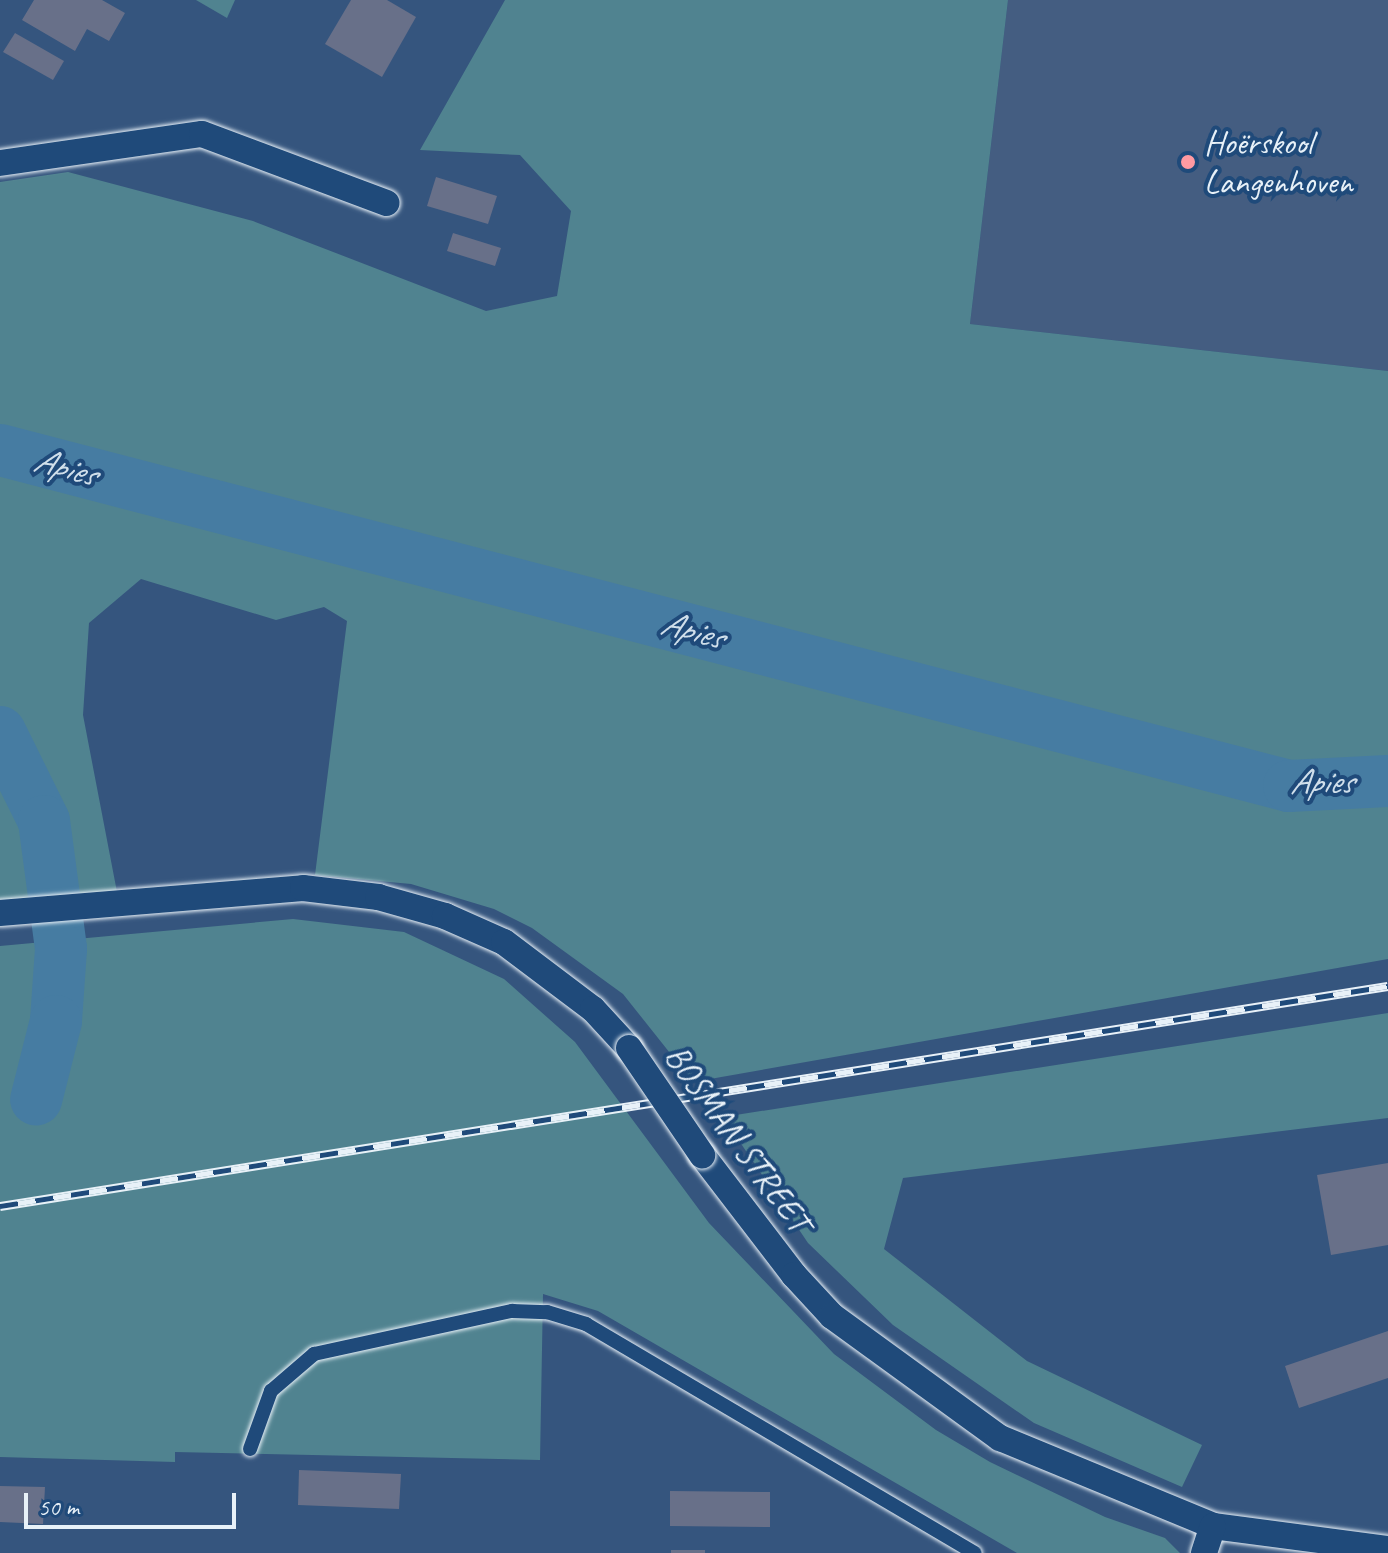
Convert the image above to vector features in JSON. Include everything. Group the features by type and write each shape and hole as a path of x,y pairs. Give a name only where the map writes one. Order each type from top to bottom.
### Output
{"street":[{"path":"0,163 202,134 387,203"},
{"name":"BOSMAN STREET","path":"0,913 303,888 378,897 445,916 504,942 593,1009 629,1048 702,1155 794,1275 832,1316 907,1375 1000,1438 1213,1526 1388,1549"},
{"path":"1204,1553 1213,1526"}],"lane":[{"path":"250,1449 271,1391 314,1354 512,1311 547,1312 586,1324 975,1553"}],"shaded area":[{"name":"Hoërskool Langenhoven","path":"1008,0 1388,0 1388,371 970,324"}],"green space":[{"path":"196,0 235,0 227,18"},
{"path":"505,0 1008,0 970,324 1388,371 1388,959 693,1082 623,994 532,928 494,909 411,884 315,875 347,621 324,607 276,620 141,579 89,623 83,715 117,892 0,902 0,182 68,172 253,221 486,311 557,296 571,211 520,155 420,150"},
{"path":"293,919 404,932 504,979 575,1042 709,1223 834,1354 936,1430 990,1462 1105,1517 1165,1538 1180,1553 1017,1553 598,1311 543,1294 540,1460 175,1452 175,1462 0,1457 0,946"},
{"path":"1388,1013 1388,1118 903,1178 884,1249 1027,1361 1202,1445 1182,1487 1034,1423 893,1325 808,1243 723,1117"}],"building":[{"path":"34,0 102,0 125,13 109,41 87,29 75,51 22,20"},
{"path":"351,0 387,0 416,17 382,77 325,44"},
{"path":"15,33 64,61 53,80 3,52"},
{"path":"436,177 497,196 488,224 427,206"},
{"path":"453,233 501,248 495,266 447,251"},
{"path":"1388,1163 1388,1245 1331,1255 1317,1175"},
{"path":"1388,1331 1388,1378 1299,1408 1285,1366"},
{"path":"299,1470 401,1474 399,1509 298,1505"},
{"path":"0,1486 45,1487 43,1524 0,1522"},
{"path":"670,1491 770,1492 770,1527 670,1526"},
{"path":"671,1550 705,1550 705,1553 671,1553"}],"waterway":[{"name":"Apies","path":"0,450 1289,786 1388,781"},
{"path":"0,732 44,821 61,949 56,1021 36,1100"}],"railway":[{"path":"0,1206 1388,986"}],"place":[{"name":"Hoërskool Langenhoven","path":"1188,162"}]}
